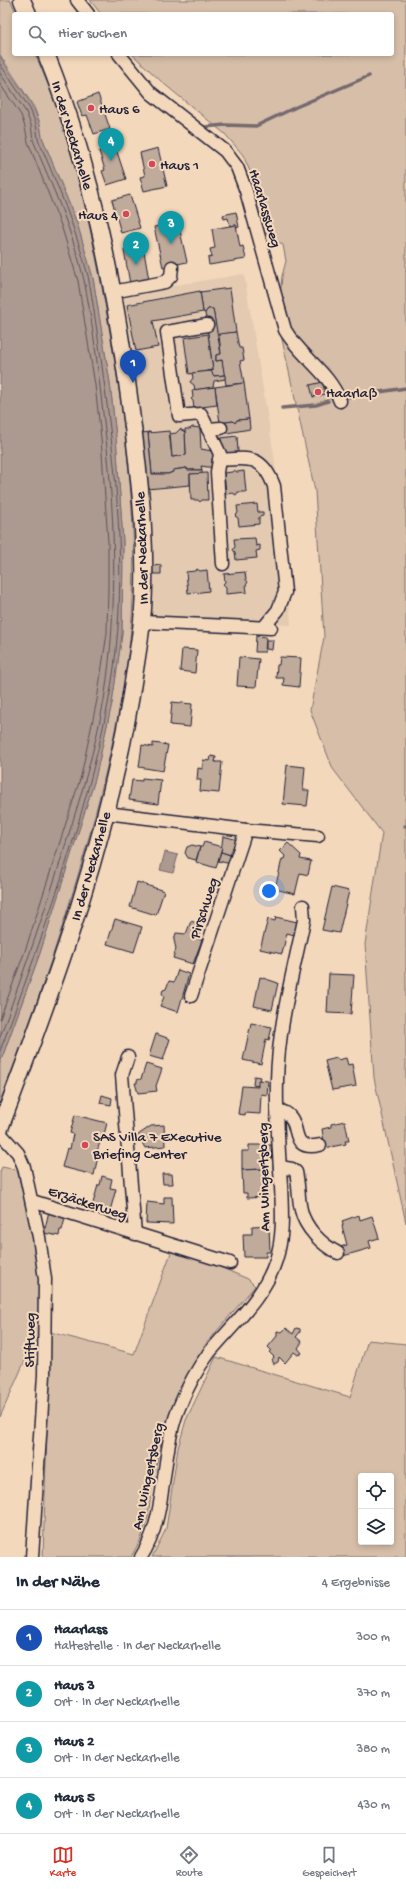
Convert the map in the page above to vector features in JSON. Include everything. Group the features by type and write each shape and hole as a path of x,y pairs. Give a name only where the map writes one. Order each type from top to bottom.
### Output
{"main road":[{"path":"22,0 27,12"},
{"name":"In der Neckarhelle","path":"0,1128 55,980 83,895 106,813 124,737 142,622 144,540 125,368 112,292 82,159 64,102 47,56"}],"street":[{"path":"77,0 86,12"},
{"name":"Haarlassweg","path":"121,56 151,93 211,139 232,159 241,176 246,190 285,330 332,384 340,401"},
{"path":"112,292 165,282 171,276 172,267"},
{"path":"207,325 167,332 179,416 201,414 220,454 217,472 223,564"},
{"path":"208,429 221,428"},
{"path":"142,622 269,628 278,610 285,592 274,486 270,475 262,466 250,458 219,460"},
{"path":"106,813 246,830 318,836"},
{"name":"Pirschweg","path":"191,996 246,830"},
{"name":"Am Wingertsberg","path":"141,1557 154,1528 172,1430 182,1403 208,1354 261,1292 274,1267 279,1249 282,1230 276,1083 279,1045 304,920 302,906"},
{"name":"Erzäckerweg","path":"128,1057 122,1075 135,1234"},
{"path":"277,1110 289,1114 293,1119 296,1137 299,1141 308,1146 320,1145"},
{"name":"Stiftweg","path":"0,1133 18,1153 24,1167 32,1201 45,1279 46,1313 43,1406 32,1557"},
{"path":"280,1167 292,1169 296,1172 301,1210 305,1220 320,1239 329,1248 338,1253"},
{"name":"Erzäckerweg","path":"32,1201 230,1263"}],"shaded area":[{"path":"0,0 10,0 16,12 12,12 12,56 36,56 59,114 69,145 93,241 118,381 128,459 134,578 130,643 122,694 94,819 51,962 0,1102 0,1063 40,953 95,779 112,703 122,634 123,542 116,437 110,383 93,278 77,223 42,137 40,123 34,107 0,55"},
{"path":"90,0 406,0 406,1223 374,1078 365,944 382,833 333,769 310,710 324,637 315,491 278,321 282,276 286,261 283,245 265,233 259,214 252,176 243,155 225,134 163,83 134,56 394,56 394,12 99,12"},
{"path":"244,274 274,455 287,572 291,625 149,618 137,394 121,294"},
{"path":"2,1167 17,1170 27,1209 34,1248 39,1283 40,1310 38,1345 30,1349 0,1417 0,1172"},
{"path":"173,1247 248,1279 255,1286 205,1345 171,1413 160,1447 152,1486 148,1517 141,1539 131,1557 43,1557 50,1332 134,1354"},
{"path":"368,1340 406,1344 406,1557 152,1557 166,1529 178,1448 186,1420 216,1357 350,1397"}],"water":[{"path":"0,55 36,114 42,137 77,223 93,278 110,383 116,437 123,542 122,634 112,703 95,779 40,953 0,1063"},
{"path":"165,852 178,855 173,873 160,870"}],"building":[{"name":"Haus 6","path":"98,94 110,129 94,134 87,115 82,116 77,102"},
{"path":"115,146 126,179 107,185 102,171 105,170 99,151"},
{"name":"Haus 1","path":"158,148 167,186 144,191 140,177 145,176 140,153"},
{"name":"Haus 4","path":"130,195 140,228 121,233 112,200"},
{"path":"236,212 239,227 236,228 236,225 230,226 228,218 224,219 223,215"},
{"path":"178,222 187,262 163,267 154,227"},
{"path":"236,225 240,247 243,246 246,259 209,265 208,258 212,257 210,249 215,248 212,229"},
{"path":"143,246 149,280 130,284 124,250"},
{"path":"230,288 236,332 217,335 213,309 208,309 205,313 203,312 200,292"},
{"path":"200,291 203,312 153,321 158,347 136,351 127,305"},
{"path":"208,309 213,309 221,354 216,355 216,361 222,360 225,375 212,375 211,371 213,370 205,313"},
{"path":"236,332 239,348 242,348 244,360 240,361 244,383 226,385 222,360 216,361 216,355 221,354 219,334"},
{"path":"208,334 213,370 189,374 184,338"},
{"path":"211,371 214,376 225,375 225,379 214,381 213,387 195,390 194,385 190,382 193,378 192,373"},
{"name":"Haarlaß","path":"323,382 325,394 313,397 310,385"},
{"path":"244,383 249,419 237,420 235,423 233,421 220,423 215,387"},
{"path":"215,387 217,405 194,408 193,401 191,399 193,397 192,390"},
{"path":"249,419 250,429 221,434 220,423 233,421 235,423 237,420"},
{"path":"192,427 200,428 201,449 217,452 215,468 201,466 202,470 187,470 187,468 173,470 173,472 168,474 152,474 148,433 169,431 172,457 186,455 185,429 190,429"},
{"path":"180,429 185,432 186,455 172,457 170,434 176,433"},
{"path":"150,432 148,433 152,474 168,474 173,472 173,470 187,468 187,470 202,470 202,474 190,474 190,485 147,489 142,433"},
{"path":"237,436 238,452 222,454 221,438"},
{"path":"234,470 237,472 244,471 246,492 238,492 236,495 233,493 226,494 224,473 232,472"},
{"path":"207,473 208,500 202,500 200,502 198,500 191,500 190,474"},
{"path":"257,504 258,512 263,512 263,516 259,517 259,524 239,526 238,518 235,516 238,513 237,506"},
{"path":"255,538 256,546 260,545 260,550 256,551 257,558 236,560 235,552 233,550 235,547 234,539"},
{"path":"161,565 161,574 153,574 152,566"},
{"path":"197,569 200,571 207,570 209,591 201,592 199,594 196,592 188,593 186,572 195,571"},
{"path":"245,572 246,580 248,582 246,585 247,592 226,594 226,587 223,584 225,582 224,574"},
{"path":"256,636 266,637 265,652 255,652"},
{"path":"266,640 273,640 272,650 266,649"},
{"path":"182,649 197,650 195,673 180,671"},
{"path":"239,657 259,659 256,687 237,686"},
{"path":"280,657 301,658 299,687 283,685 284,678 276,678 277,665 279,665"},
{"path":"172,702 192,704 190,727 170,725"},
{"path":"153,743 168,745 163,771 139,767 142,745 153,747"},
{"path":"211,756 216,757 215,762 222,762 219,793 200,791 201,780 197,780 198,768 202,769 203,760 210,761"},
{"path":"287,765 305,767 303,790 309,790 307,806 283,804"},
{"path":"142,778 161,780 158,804 129,800 132,780 142,781"},
{"path":"223,836 238,840 234,856 221,852"},
{"path":"204,842 222,847 216,868 196,862 200,847 202,847"},
{"path":"288,843 301,855 300,859 311,861 308,875 300,873 295,894 275,889 282,859 284,859 285,856 280,851"},
{"path":"192,845 200,847 196,860 188,858 185,853 187,847"},
{"path":"221,852 233,856 231,864 218,861"},
{"path":"137,882 164,891 156,915 130,907"},
{"path":"332,887 349,891 339,933 322,930"},
{"path":"276,917 297,922 294,935 287,933 282,954 260,949 268,919 275,921"},
{"path":"115,919 142,927 134,952 107,944"},
{"path":"191,921 202,925 198,939 202,940 193,964 173,958 176,949 174,940 176,933 186,934"},
{"path":"178,970 189,974 178,1012 160,1006 164,997 162,993 163,990 166,989 169,981 174,982"},
{"path":"329,974 354,975 351,1014 327,1013"},
{"path":"260,977 278,983 272,1010 254,1006"},
{"path":"251,1023 272,1027 269,1040 266,1039 261,1064 243,1060"},
{"path":"156,1034 170,1039 163,1060 149,1056"},
{"path":"337,1058 338,1060 346,1058 348,1065 352,1064 356,1086 332,1090 325,1061"},
{"path":"146,1064 162,1069 156,1086 157,1091 138,1093 135,1083 137,1083 137,1080 141,1079"},
{"path":"254,1076 260,1077 258,1086 253,1085"},
{"path":"258,1080 268,1081 267,1095 261,1094 260,1114 238,1114 242,1086 258,1087"},
{"path":"102,1095 112,1098 111,1105 100,1103"},
{"name":"SAS Villa 7 Executive Briefing Center","path":"75,1115 107,1123 102,1142 100,1142 96,1155 98,1156 94,1175 62,1167 67,1148 70,1149 73,1134 70,1133"},
{"path":"345,1121 349,1141 345,1141 346,1144 325,1148 322,1129 331,1127 331,1124"},
{"path":"164,1125 165,1146 145,1148 138,1135 151,1126"},
{"path":"249,1145 271,1145 272,1158 263,1158 263,1169 242,1170 242,1151 249,1151"},
{"path":"263,1169 263,1180 267,1180 268,1197 247,1198 247,1193 243,1193 242,1170"},
{"path":"162,1174 172,1174 173,1184 163,1184"},
{"path":"102,1176 112,1179 110,1188 116,1189 110,1211 92,1207"},
{"path":"164,1197 172,1197 173,1224 146,1223 147,1202 164,1204"},
{"path":"49,1211 66,1215 59,1236 44,1233"},
{"path":"359,1215 360,1220 372,1216 379,1238 369,1241 371,1248 343,1256 340,1247 347,1245 342,1221"},
{"path":"269,1225 270,1252 266,1252 266,1257 244,1257 243,1234 252,1234 252,1226"},
{"path":"286,1328 293,1334 296,1328 300,1329 300,1332 296,1337 302,1342 298,1348 302,1353 298,1355 294,1352 285,1363 279,1357 278,1362 274,1364 272,1360 274,1357 269,1352 271,1350 268,1347 277,1336 277,1331 282,1332"}],"waterway":[{"path":"205,127 225,125 256,126 369,76"},
{"path":"346,397 406,388"},
{"path":"282,408 316,405 328,401"}],"place":[{"name":"Haus 6","path":"91,108"},
{"name":"Haus 5","path":"111,161"},
{"name":"Haus 1","path":"152,164"},
{"name":"Haus 4","path":"126,214"},
{"name":"Haus 2","path":"171,244"},
{"name":"Haus 3","path":"136,265"},
{"name":"Haarlass","path":"133,383"},
{"name":"Haarlaß","path":"318,392"},
{"name":"SAS Villa 7 Executive Briefing Center","path":"85,1145"}]}
